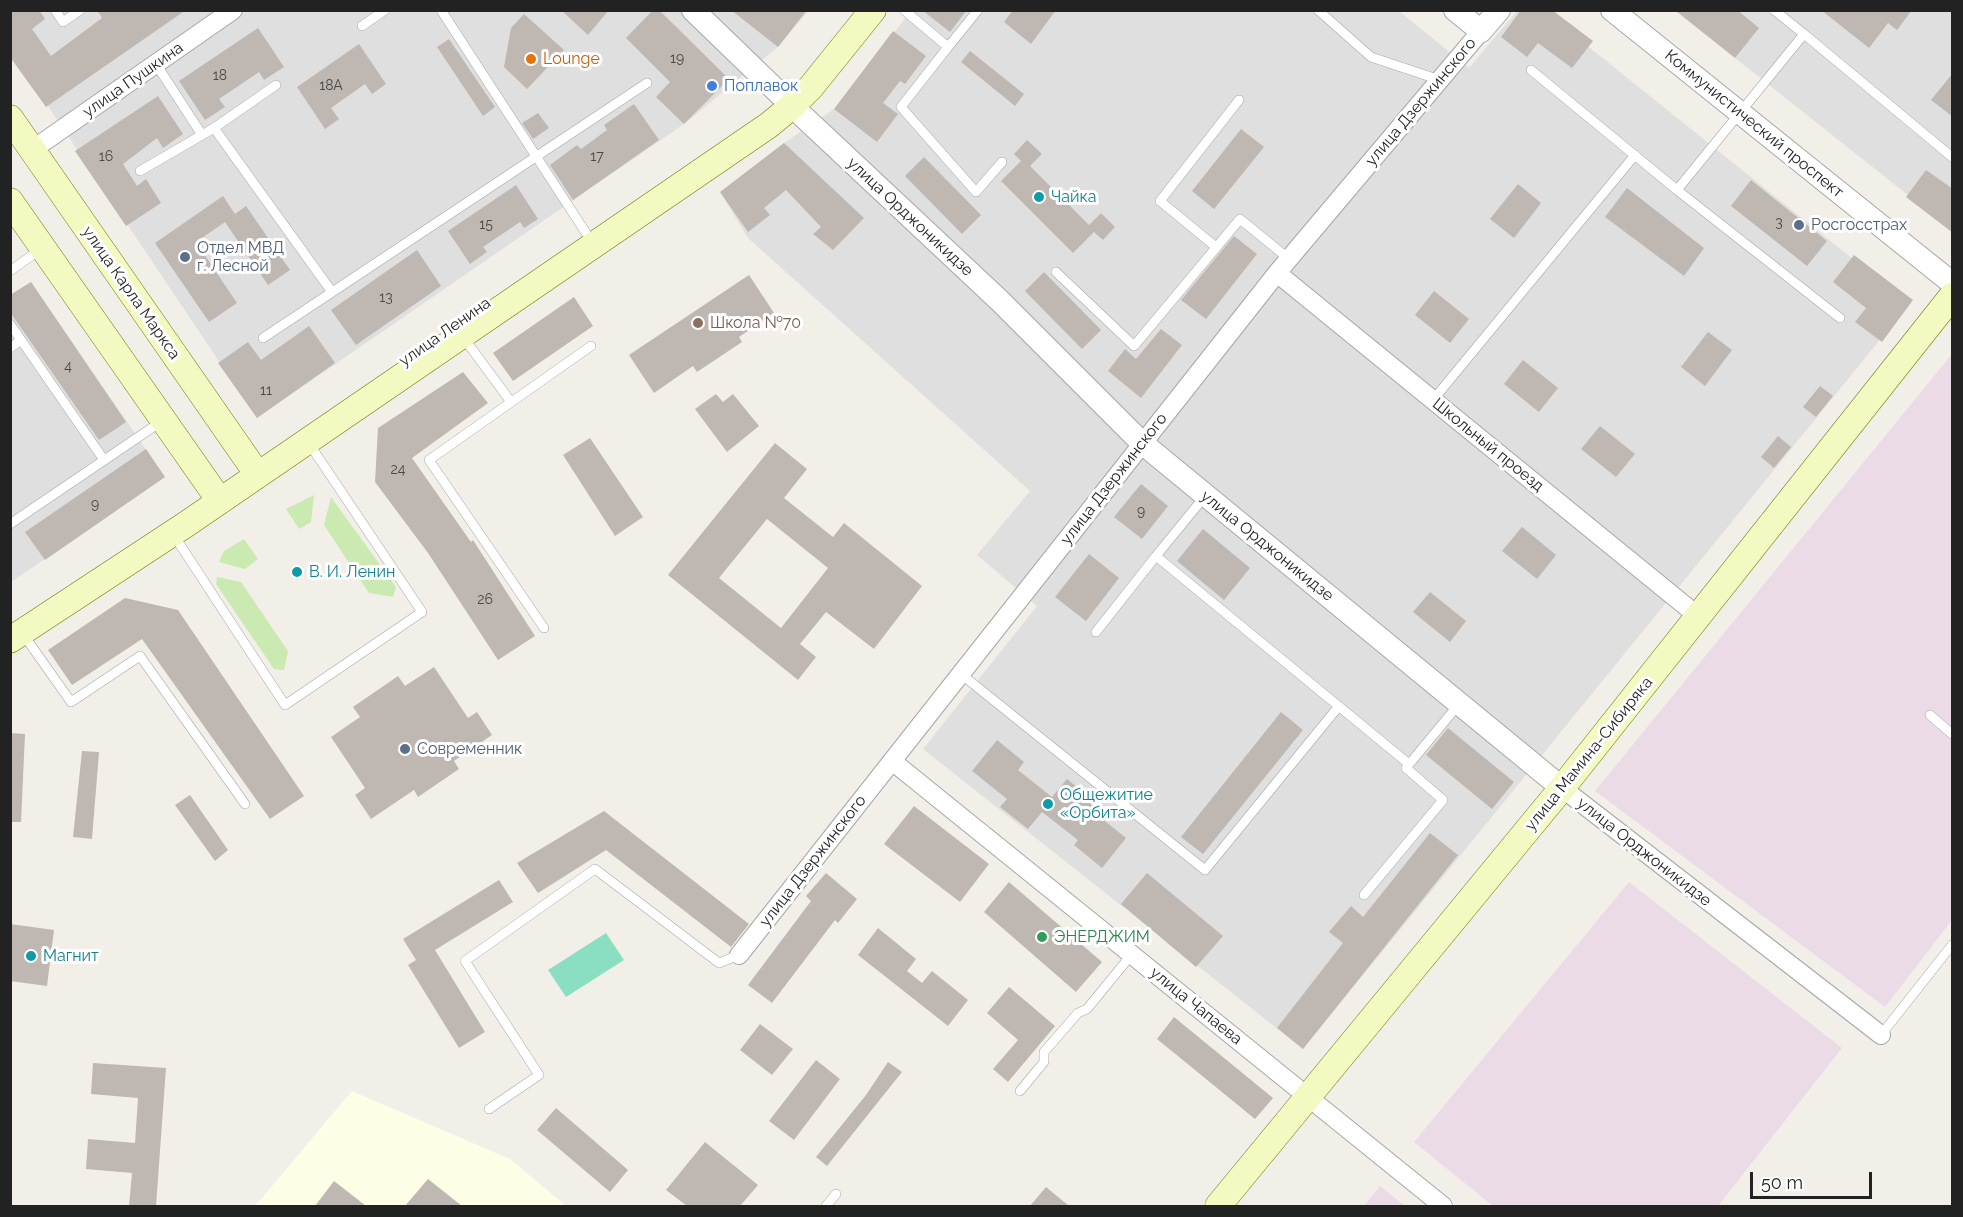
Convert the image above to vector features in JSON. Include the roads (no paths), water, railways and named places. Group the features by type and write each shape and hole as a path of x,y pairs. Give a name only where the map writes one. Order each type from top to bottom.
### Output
{"main road":[{"name":"улица Ленина","path":"14,633 174,535 217,497 255,471 309,444 458,331 787,101 857,10"},
{"path":"787,101 873,10"},
{"name":"улица Карла Маркса","path":"10,118 255,471"},
{"path":"10,201 217,497"},
{"name":"улица Мамина-Сибиряка","path":"1218,1206 1562,788 1953,296"}],"street":[{"name":"улица Пушкина","path":"32,150 233,10"},
{"name":"улица Орджоникидзе","path":"693,10 1000,301 1142,443 1562,788 1881,1035"},
{"path":"1455,10 1481,31"},
{"name":"улица Дзержинского","path":"739,955 1283,266 1498,10"},
{"name":"Коммунистический проспект","path":"1612,10 1953,283"},
{"name":"Школьный проезд","path":"1283,266 1433,400 1700,617"},
{"name":"улица Чапаева","path":"892,761 1443,1206"}],"lane":[{"path":"55,10 63,22 80,10"},
{"path":"362,26 385,10"},
{"path":"441,10 589,239"},
{"path":"904,10 948,46"},
{"path":"978,10 901,107 976,192 1002,162"},
{"path":"1318,10 1371,57 1440,80"},
{"path":"1774,10 1953,158"},
{"path":"1677,190 1804,34"},
{"path":"156,64 202,135"},
{"path":"1532,70 1677,190 1840,318"},
{"path":"263,338 646,83"},
{"path":"140,171 214,128 276,85"},
{"path":"1216,247 1160,201 1239,100"},
{"path":"214,128 332,292"},
{"path":"1433,400 1635,156"},
{"path":"1056,272 1134,346 1240,219 1283,266"},
{"path":"10,271 43,248"},
{"path":"10,324 104,460"},
{"path":"458,331 511,402"},
{"path":"10,348 21,340"},
{"path":"544,628 429,460 591,345"},
{"path":"10,524 164,420"},
{"path":"174,535 285,705 422,612 309,444"},
{"path":"1096,632 1205,496"},
{"path":"1156,556 1409,764"},
{"path":"14,633 71,702 140,656 245,804"},
{"path":"960,674 1205,870 1339,706"},
{"path":"1364,895 1443,800 1406,768 1459,704"},
{"path":"1929,716 1953,734"},
{"path":"489,1109 539,1075 465,961 595,869 719,963 739,955"},
{"path":"1881,1035 1953,945"},
{"path":"1020,1091 1044,1062 1044,1052 1078,1013 1087,1009 1132,954"},
{"path":"826,1206 836,1194"}],"place":[{"name":"Lounge","path":"531,59"},
{"name":"Поплавок","path":"712,86"},
{"name":"Чайка","path":"1039,197"},
{"name":"Росгосстрах","path":"1799,225"},
{"name":"Отдел МВД г. Лесной","path":"185,257"},
{"name":"Школа №70","path":"698,323"},
{"name":"В. И. Ленин","path":"297,572"},
{"name":"Современник","path":"405,749"},
{"name":"Общежитие «Орбита»","path":"1048,804"},
{"name":"ЭНЕРДЖИМ","path":"1042,937"},
{"name":"Магнит","path":"31,956"}]}
